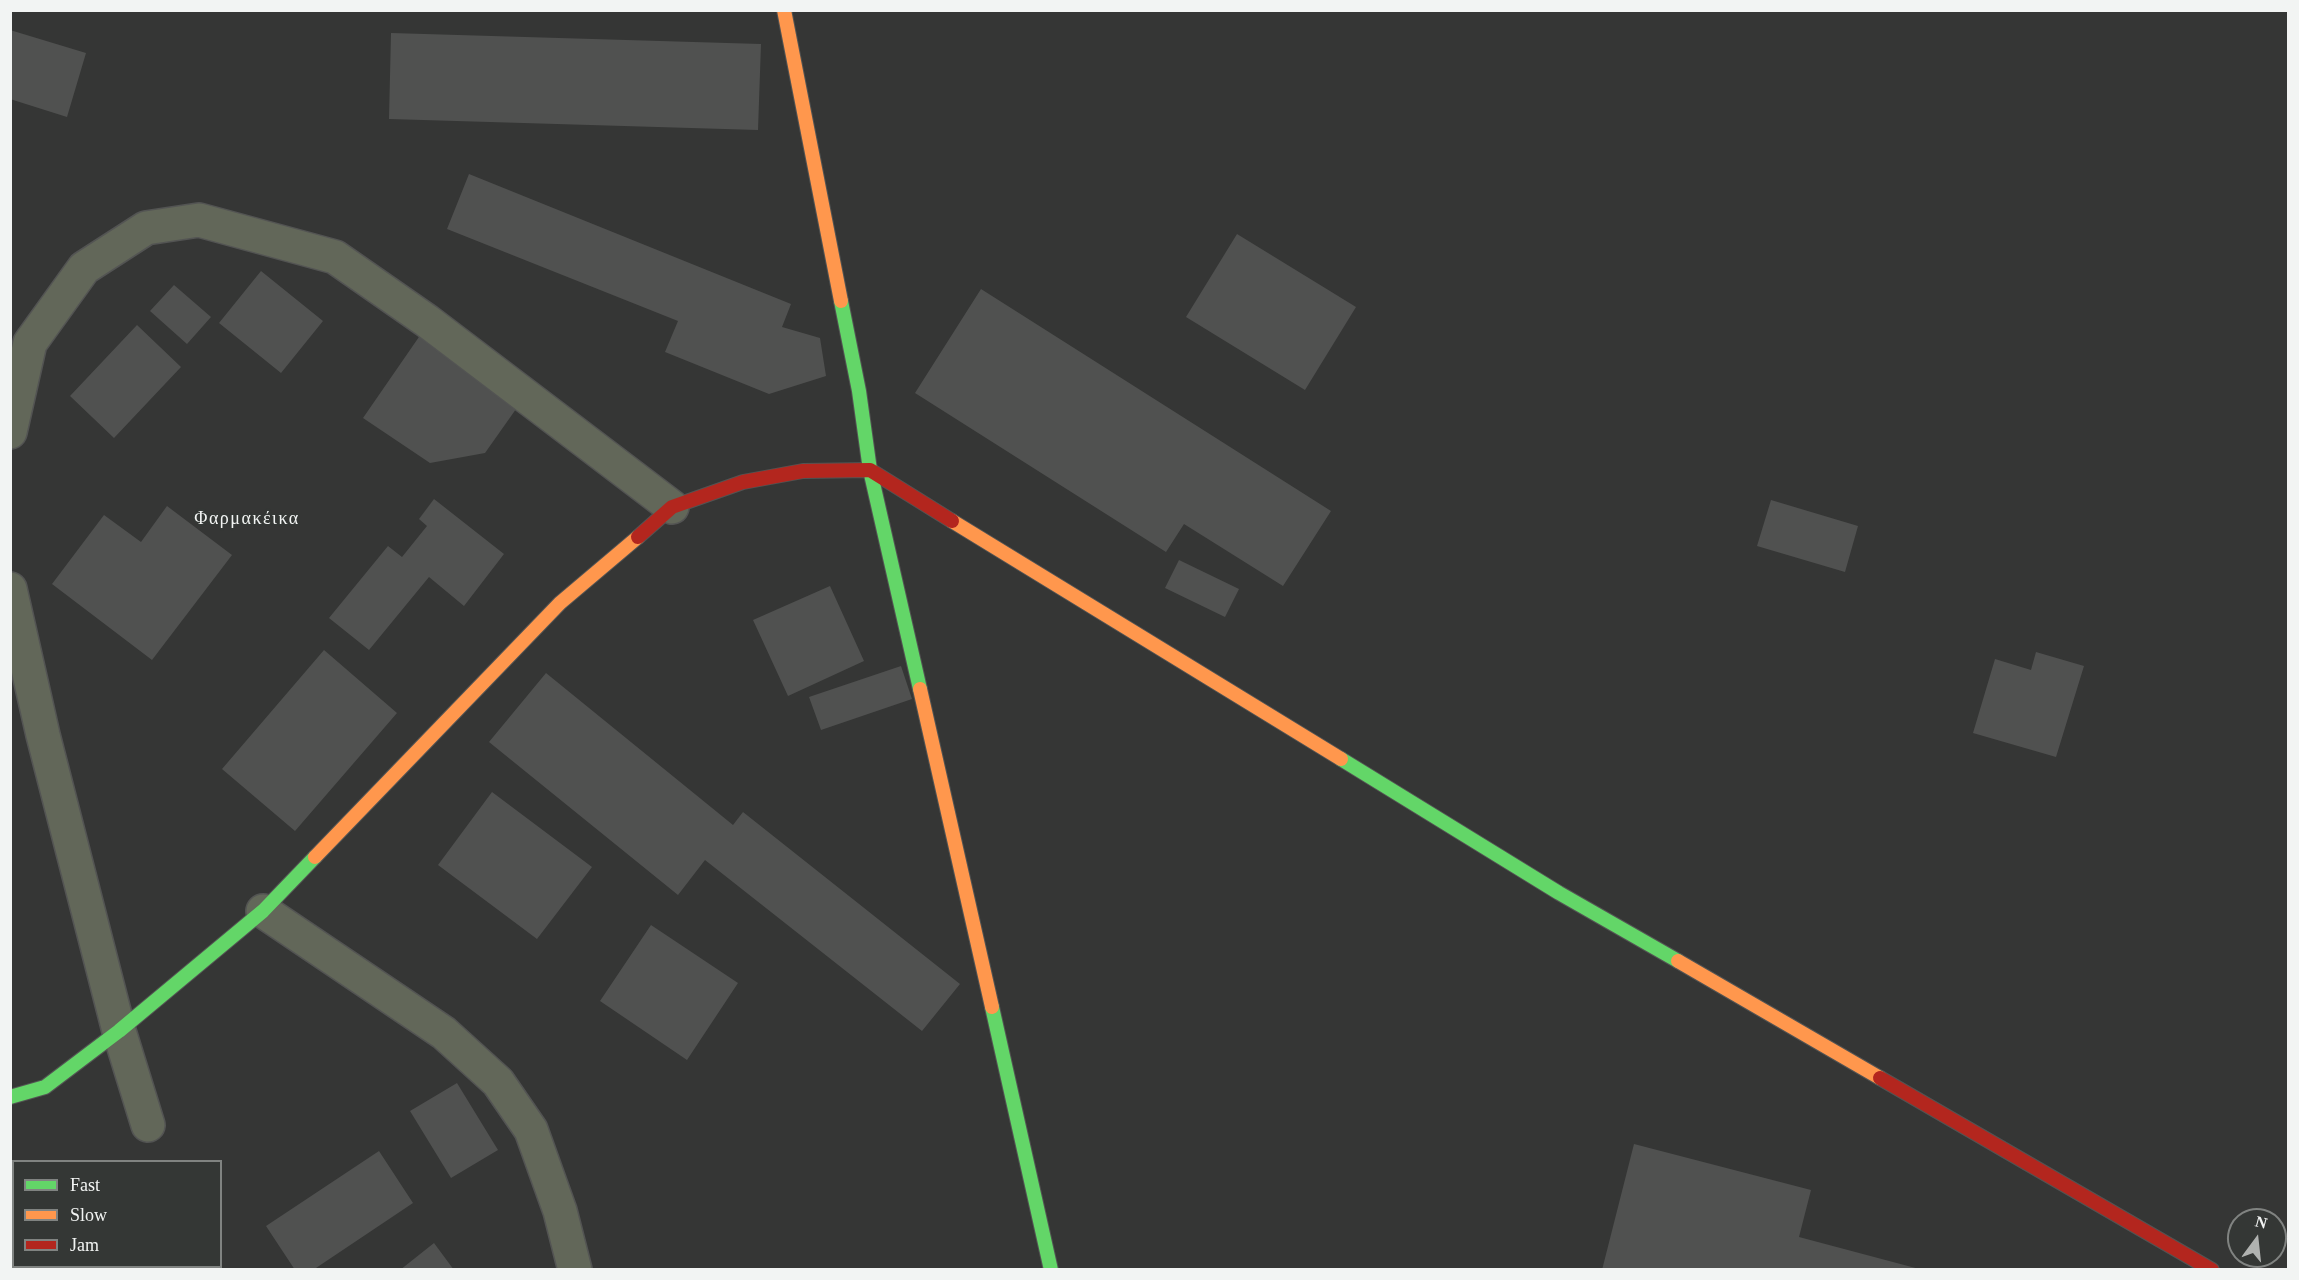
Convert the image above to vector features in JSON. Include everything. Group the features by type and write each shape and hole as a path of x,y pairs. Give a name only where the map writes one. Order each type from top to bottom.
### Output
{"street":[{"path":"784,10 798,71 857,379 870,470 1051,1269"},
{"path":"10,432 30,343 84,268 146,228 199,220 335,257 427,321 672,507"},
{"path":"10,1097 45,1087 119,1031 263,910 560,603 672,507 743,482 802,471 870,470 1559,893 2212,1269"},
{"path":"10,589 43,735 119,1031 148,1125"},
{"path":"263,910 444,1033 498,1082 531,1130 560,1211 575,1269"}],"building":[{"path":"10,30 86,53 67,117 10,99"},
{"path":"391,33 761,44 758,130 389,119"},
{"path":"469,174 791,304 782,327 820,338 826,376 769,394 665,352 678,321 447,229"},
{"path":"1237,234 1356,307 1305,390 1186,317"},
{"path":"261,271 323,321 281,373 219,323"},
{"path":"174,285 211,317 187,344 150,311"},
{"path":"981,289 1331,511 1283,586 1184,524 1166,552 915,393"},
{"path":"137,325 181,367 114,438 70,396"},
{"path":"421,334 521,402 485,453 430,463 363,418"},
{"path":"434,499 504,554 464,606 429,577 369,650 329,618 388,546 402,557 427,526 419,519"},
{"path":"1771,500 1858,526 1845,572 1757,546"},
{"path":"167,506 232,555 152,660 52,584 104,515 141,542"},
{"path":"1179,560 1239,589 1225,617 1165,588"},
{"path":"830,586 864,661 788,696 753,620"},
{"path":"324,650 397,713 295,831 222,769"},
{"path":"2036,652 2084,666 2056,757 1973,733 1995,659 2031,670"},
{"path":"901,666 912,699 821,730 809,697"},
{"path":"546,673 733,825 743,812 960,984 922,1031 705,860 678,895 489,742"},
{"path":"492,792 592,867 537,939 438,865"},
{"path":"651,925 738,983 687,1060 600,1001"},
{"path":"457,1083 498,1150 451,1178 410,1111"},
{"path":"1634,1144 1811,1190 1799,1237 1923,1270 1602,1270"},
{"path":"379,1151 413,1203 313,1270 295,1270 266,1226"},
{"path":"434,1243 454,1270 400,1270"}],"traffic: fast":[{"path":"841,301 859,391 870,470 920,689"},
{"path":"1341,759 1559,893 1678,961"},
{"path":"10,1097 45,1087 119,1031 263,911 315,857"},
{"path":"992,1007 1051,1270"}],"traffic: slow":[{"path":"784,10 841,301"},
{"path":"952,521 1341,759"},
{"path":"315,857 560,603 638,537"},
{"path":"920,689 992,1007"},
{"path":"1678,961 1880,1078"}],"traffic: jam":[{"path":"638,537 672,507 743,482 803,471 870,470 952,521"},
{"path":"1880,1078 2212,1270"}],"district":[{"name":"Φαρμακέικα","path":"247,519"}]}
